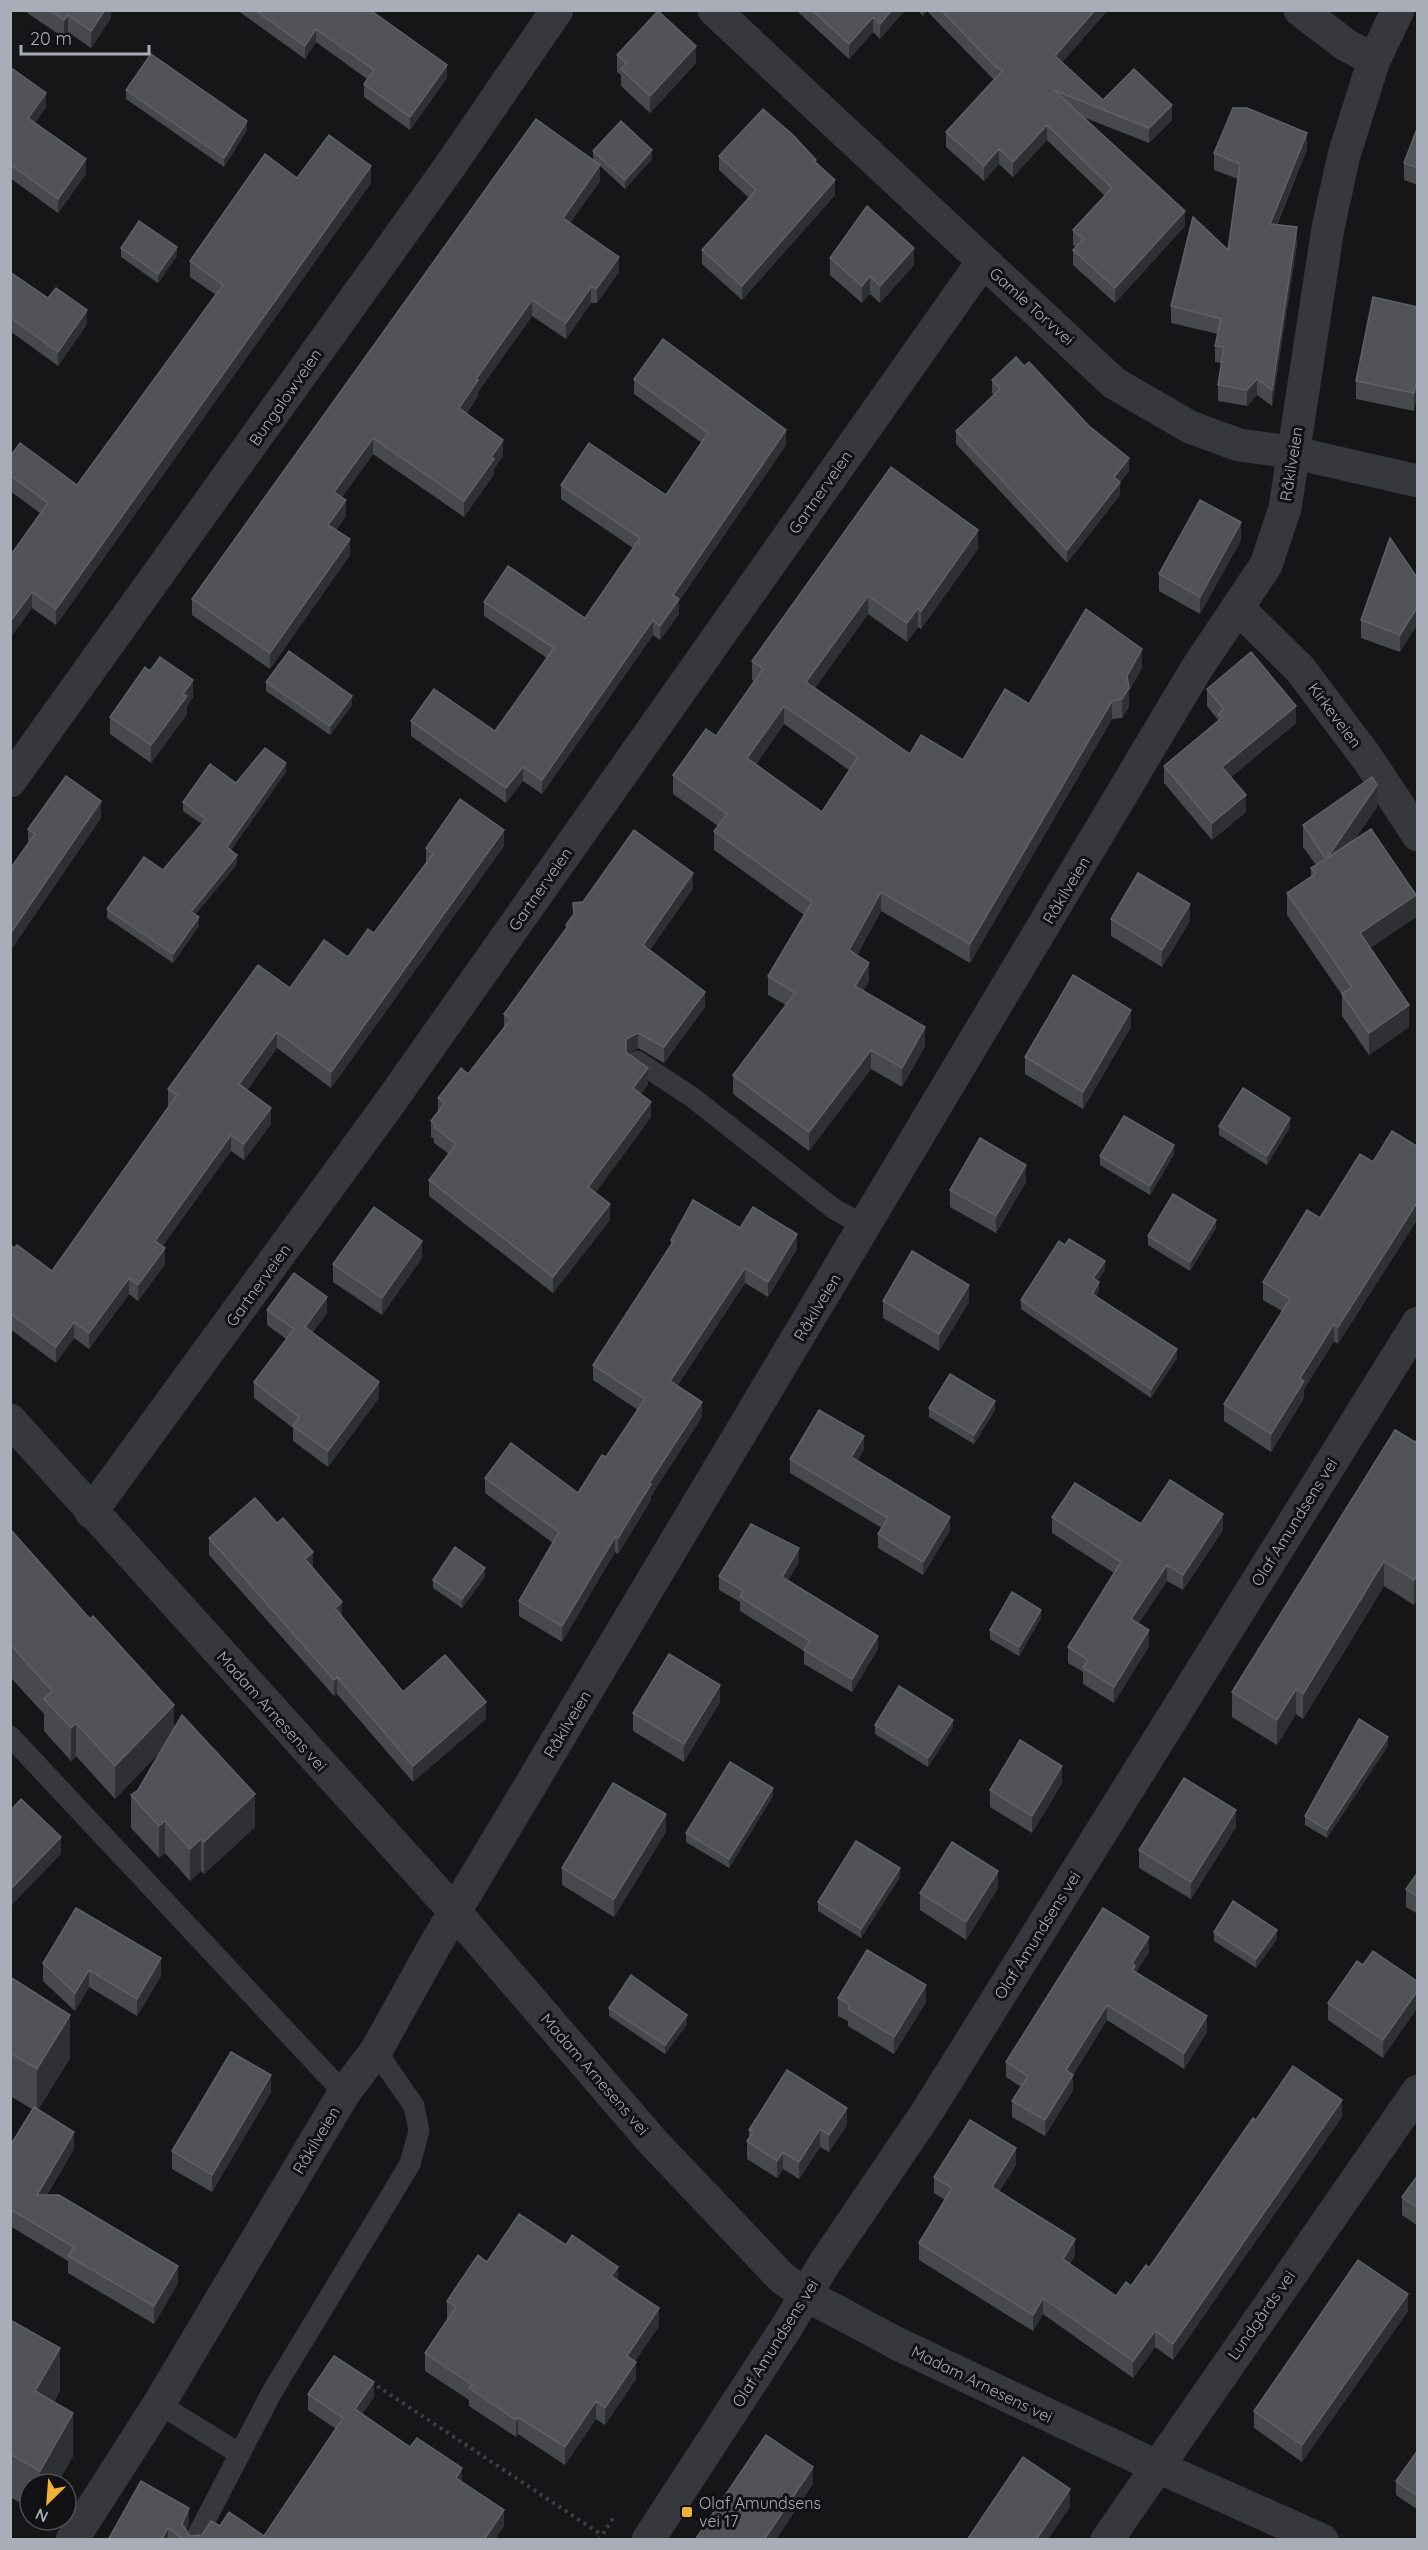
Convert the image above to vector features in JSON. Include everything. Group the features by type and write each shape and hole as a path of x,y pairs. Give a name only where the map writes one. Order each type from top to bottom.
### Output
{"street":[{"name":"Bungalowveien","path":"10,781 443,176 557,10"},
{"name":"Gamle Torvvei","path":"714,10 1114,383 1146,404 1190,427 1239,445 1292,452 1418,481"},
{"path":"1300,10 1347,45 1374,60"},
{"name":"Råkilveien","path":"72,2540 159,2404 344,2093 376,2051 455,1912 1197,668 1266,565 1285,508 1328,228 1344,155 1374,60 1398,10"},
{"name":"Gartnerveien","path":"92,1512 386,1108 983,261"},
{"name":"Kirkeveien","path":"1238,608 1300,669 1367,759 1418,835"},
{"name":"Olaf Amundsens vei","path":"648,2540 822,2267 940,2091 1418,1323"},
{"name":"Madam Arnesens vei","path":"10,1420 455,1912 652,2141 782,2278 806,2295 898,2344 1156,2466 1322,2540"},
{"name":"Lundgårds vei","path":"1107,2540 1156,2466 1418,2091"}],"lane":[{"path":"637,1061 692,1097 834,1209 865,1226"},
{"path":"10,1736 344,2093"},
{"path":"195,2540 272,2392 410,2164 419,2131 414,2106 376,2051"},
{"path":"159,2404 240,2454"}],"path":[{"path":"364,2378 602,2535"}],"building":[{"path":"49,10 105,10 91,31 68,15 64,20"},
{"path":"255,10 370,10 447,65 410,117 364,84 374,70 316,29 305,46"},
{"path":"812,10 892,10 880,24 873,17 849,44"},
{"path":"941,10 1095,10 1055,56 1103,100 1134,69 1172,105 1149,128 1054,90 1185,211 1115,288 1073,250 1083,239 1073,230 1112,188 1047,125 1013,162 999,149 984,166 946,132 1003,70 996,67"},
{"path":"658,11 696,46 650,96 621,69 626,63 617,55"},
{"path":"151,54 247,121 224,158 126,90"},
{"path":"10,67 46,93 28,118 86,159 58,199 10,164"},
{"path":"1233,108 1247,108 1307,133 1270,224 1297,227 1272,390 1257,379 1247,390 1218,385 1224,347 1215,346 1221,319 1171,306 1193,217 1228,250 1240,164 1214,153"},
{"path":"763,109 793,135 816,160 814,161 835,180 742,286 702,250 756,190 719,156"},
{"path":"536,119 600,165 563,218 619,257 597,288 591,287 566,323 532,300 476,379 478,380 459,408 503,440 491,457 494,459 464,501 373,438 334,492 346,500 328,525 350,539 270,653 192,599"},
{"path":"621,121 652,150 625,180 593,151"},
{"path":"1418,126 1418,168 1404,163"},
{"path":"329,135 371,166 56,609 32,592 10,622 10,556 48,503 10,475 10,457 20,443 77,485 223,285 190,261 265,154 297,178"},
{"path":"867,206 914,248 880,286 870,276 862,286 830,258"},
{"path":"139,221 177,247 158,274 121,248"},
{"path":"10,272 48,298 56,288 87,310 58,352 10,317"},
{"path":"1373,297 1418,307 1418,375 1414,393 1356,381"},
{"path":"663,339 786,430 673,595 679,599 660,626 653,620 542,780 523,767 506,788 411,721 434,689 495,731 554,648 484,602 508,566 585,618 640,538 561,485 589,443 666,495 708,433 634,379"},
{"path":"1016,357 1024,366 1029,362 1089,426 1129,458 1114,477 1120,482 1067,550 956,431 1000,389 992,380"},
{"path":"891,467 978,530 921,611 918,608 907,623 868,596 806,682 910,754 921,735 963,760 1005,689 1029,704 1086,609 1142,649 1127,676 1129,688 1122,699 1112,701 970,944 881,892 849,950 869,963 855,986 925,1027 902,1068 871,1050 809,1132 733,1075 795,993 768,976 812,902 714,831 727,814 673,775 706,729 716,736 763,669 752,661","holes":["784,706 858,757 822,812 747,758"]},
{"path":"1200,500 1241,522 1200,597 1159,574"},
{"path":"1390,538 1418,579 1418,606 1400,635 1361,620"},
{"path":"289,651 352,696 330,726 266,682"},
{"path":"1251,652 1296,706 1222,767 1246,795 1212,823 1164,766 1222,718 1218,714 1224,709 1207,689"},
{"path":"160,657 193,680 183,694 187,696 151,745 110,717 145,667 150,671"},
{"path":"265,748 286,763 227,847 237,855 191,912 199,917 173,954 107,909 144,857 163,870 206,819 183,802 210,764 236,783"},
{"path":"66,776 101,801 10,934 10,869 35,834 28,829"},
{"path":"1372,777 1377,785 1327,858 1371,829 1416,895 1360,933 1409,1005 1369,1033 1342,994 1352,987 1287,893 1315,874 1311,868 1326,859 1303,825"},
{"path":"460,799 504,830 331,1072 277,1032 239,1084 271,1108 244,1144 231,1135 155,1241 165,1248 138,1285 129,1278 89,1333 74,1322 56,1347 10,1313 10,1245 14,1248 17,1245 52,1271 177,1095 168,1089 258,965 290,988 324,940 348,957 368,929 374,933 433,854 426,848"},
{"path":"634,830 693,873 643,945 705,992 664,1047 638,1033 626,1039 626,1052 648,1068 633,1088 651,1102 588,1187 610,1204 553,1277 429,1180 456,1144 434,1127 436,1125 431,1121 445,1103 438,1098 461,1068 468,1074 511,1019 504,1014 568,926 566,925 574,914 573,903 583,902"},
{"path":"1138,873 1190,904 1162,950 1111,919"},
{"path":"1073,975 1131,1010 1083,1092 1025,1057"},
{"path":"1243,1088 1290,1118 1267,1156 1219,1126"},
{"path":"1124,1116 1174,1145 1150,1186 1100,1156"},
{"path":"1392,1131 1418,1147 1418,1201 1338,1327 1334,1324 1300,1378 1304,1381 1271,1434 1224,1404 1290,1299 1263,1282 1307,1210 1320,1218 1360,1154 1373,1162"},
{"path":"980,1138 1026,1165 996,1216 950,1190"},
{"path":"1173,1194 1216,1220 1190,1262 1148,1236"},
{"path":"693,1200 740,1228 753,1207 797,1234 768,1282 745,1268 670,1381 702,1402 649,1483 651,1484 618,1538 615,1537 562,1626 519,1601 559,1532 485,1478 511,1443 578,1493 602,1455 606,1457 645,1399 593,1365 673,1242 671,1240"},
{"path":"374,1207 422,1241 382,1298 333,1264"},
{"path":"1069,1239 1105,1261 1093,1278 1099,1282 1092,1294 1177,1349 1151,1389 1021,1300 1059,1241 1065,1245"},
{"path":"912,1251 969,1285 939,1334 883,1301"},
{"path":"294,1273 327,1297 305,1327 379,1382 328,1451 293,1426 299,1417 254,1382 294,1329 267,1310"},
{"path":"950,1374 995,1401 974,1435 929,1408"},
{"path":"819,1410 864,1436 851,1457 950,1517 923,1562 878,1534 888,1518 790,1459"},
{"path":"1395,1430 1415,1442 1418,1439 1418,1578 1414,1580 1384,1561 1303,1694 1296,1689 1277,1720 1232,1692"},
{"path":"1170,1480 1223,1514 1183,1575 1167,1565 1131,1619 1149,1630 1114,1687 1083,1668 1088,1660 1068,1647 1121,1562 1052,1517 1075,1483 1141,1524"},
{"path":"255,1498 277,1523 283,1518 313,1552 305,1559 342,1602 335,1608 403,1692 445,1655 486,1702 413,1766 337,1677 334,1680 209,1538"},
{"path":"751,1524 799,1548 782,1577 878,1636 852,1679 804,1650 810,1641 740,1597 743,1591 719,1576"},
{"path":"10,1529 90,1619 93,1616 174,1705 115,1766 76,1723 71,1728 44,1699 52,1691 10,1644"},
{"path":"455,1547 485,1568 462,1599 433,1580"},
{"path":"1012,1592 1041,1610 1019,1647 990,1630"},
{"path":"669,1654 720,1685 684,1744 633,1713"},
{"path":"899,1686 953,1720 928,1758 875,1725"},
{"path":"182,1715 255,1794 204,1842 201,1839 190,1849 165,1821 159,1826 131,1795 138,1790"},
{"path":"1359,1719 1388,1737 1327,1830 1305,1816"},
{"path":"1020,1740 1062,1766 1032,1816 990,1790"},
{"path":"730,1762 773,1788 729,1859 686,1833"},
{"path":"1184,1778 1236,1810 1191,1882 1139,1850"},
{"path":"613,1783 666,1814 614,1899 562,1868"},
{"path":"21,1799 61,1837 10,1890 10,1811"},
{"path":"856,1841 900,1868 861,1929 818,1902"},
{"path":"952,1842 998,1871 966,1922 920,1893"},
{"path":"1418,1872 1418,1897 1406,1889"},
{"path":"1233,1901 1277,1930 1256,1959 1214,1932"},
{"path":"76,1908 161,1958 137,1999 89,1970 75,1993 43,1963"},
{"path":"1103,1908 1149,1937 1132,1963 1135,1966 1132,1970 1207,2016 1184,2053 1107,2005 1066,2070 1073,2075 1045,2120 1012,2101 1028,2076 1006,2062"},
{"path":"867,1950 926,1985 894,2037 848,2009 850,2005 838,1998"},
{"path":"1373,1951 1418,1982 1418,1990 1383,2040 1328,2003 1357,1961 1363,1965"},
{"path":"631,1975 687,2015 665,2045 609,2008"},
{"path":"10,1977 70,2015 37,2069 10,2053"},
{"path":"231,2052 271,2075 212,2175 172,2151"},
{"path":"1293,2066 1342,2100 1173,2344 1155,2331 1133,2361 1043,2298 1033,2315 919,2243 952,2188 934,2177 970,2120 1016,2148 992,2187 1075,2239 1063,2259 1116,2296 1126,2282 1131,2286 1146,2265 1149,2268 1253,2118 1256,2120"},
{"path":"787,2070 847,2108 829,2135 820,2129 799,2162 783,2152 777,2161 747,2141 753,2132 749,2130"},
{"path":"34,2107 74,2132 37,2195 59,2195 178,2266 154,2306 68,2256 74,2247 10,2209 10,2146"},
{"path":"1418,2175 1418,2208 1402,2197"},
{"path":"519,2214 566,2245 572,2235 618,2267 611,2276 659,2308 627,2356 636,2362 605,2408 596,2401 565,2447 518,2417 516,2420 469,2388 472,2385 425,2353 456,2307 447,2301 478,2255 487,2262"},
{"path":"1358,2260 1408,2294 1302,2445 1254,2411"},
{"path":"10,2320 60,2348 35,2391 73,2413 40,2471 10,2454"},
{"path":"334,2356 374,2382 355,2409 410,2447 417,2438 462,2468 456,2478 504,2510 484,2540 185,2540 168,2528 161,2540 108,2540 141,2481 189,2508 182,2524 190,2536 202,2535 211,2521 220,2526 229,2512 264,2536 343,2418 308,2394"},
{"path":"766,2435 813,2467 764,2540 695,2540"},
{"path":"1418,2450 1418,2496 1396,2481"},
{"path":"1023,2457 1070,2489 1036,2540 967,2540"}],"place":[{"name":"Olaf Amundsens vei 17","path":"687,2512"}]}
